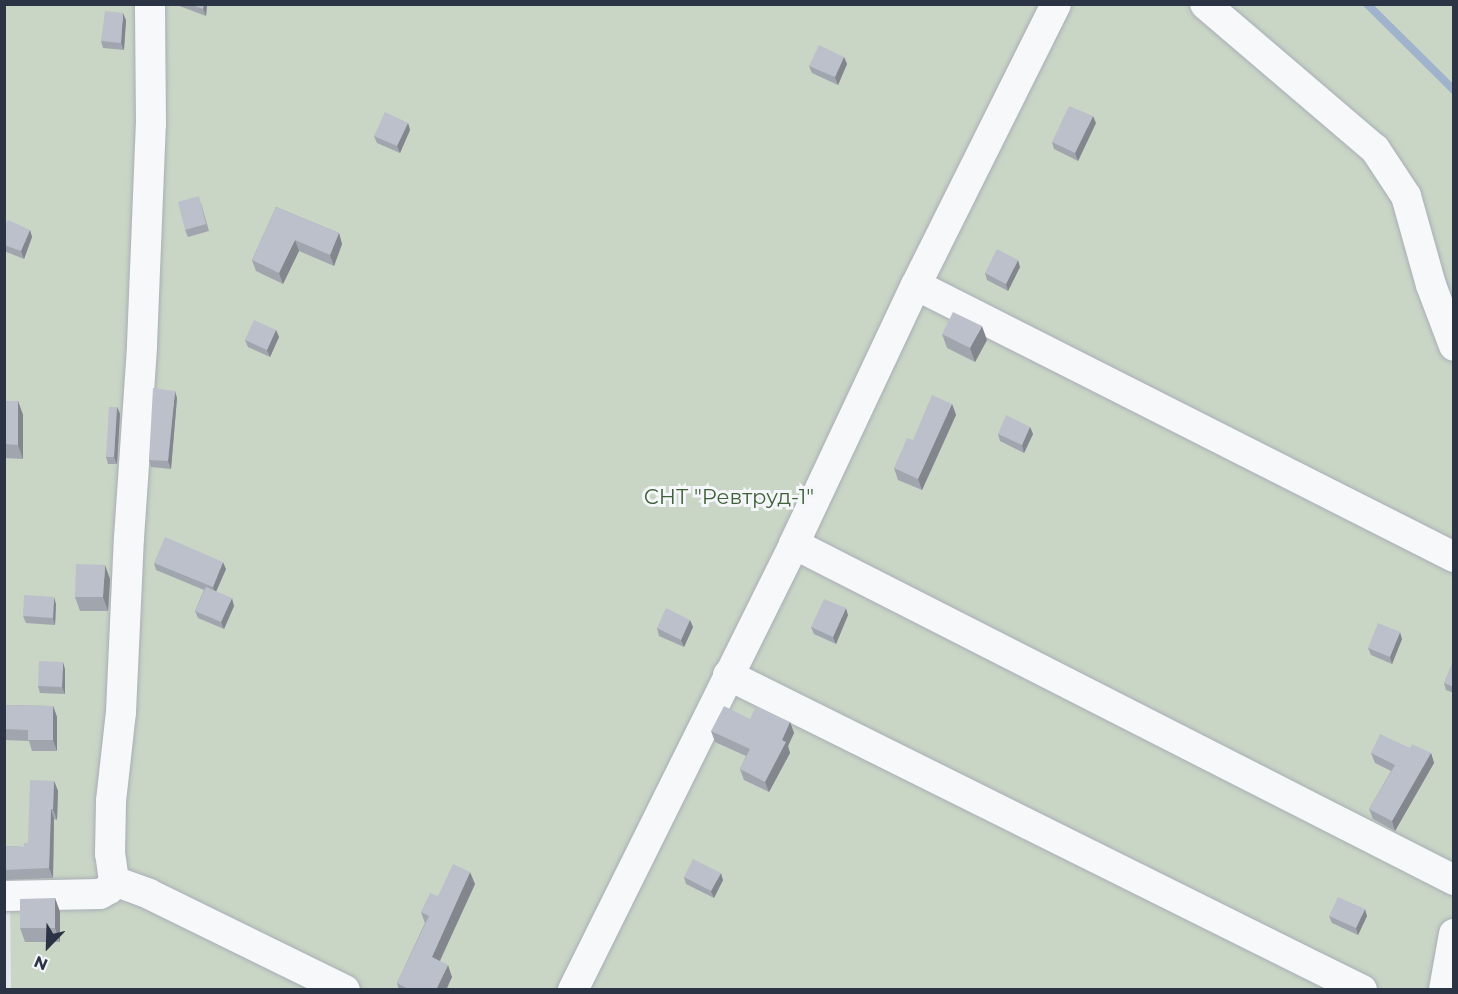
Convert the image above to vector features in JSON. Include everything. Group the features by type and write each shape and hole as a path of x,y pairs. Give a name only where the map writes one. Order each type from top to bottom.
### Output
{"street":[{"path":"4,896 100,894 110,889 114,881 110,854 111,801 121,712 129,538 142,345 151,124 150,4"},
{"path":"573,990 794,544 916,285 1056,4"},
{"path":"1205,4 1375,149 1406,196 1431,285 1454,346"},
{"path":"916,285 1454,557"},
{"path":"794,544 1454,880"},
{"path":"728,675 1362,990"},
{"path":"114,881 149,894 345,990"},
{"path":"1444,990 1454,934"}],"green space":[{"name":"СНТ \"Ревтруд-1\"","path":"4,5 1453,5 1453,989 11,989 10,893 4,893"}],"building":[{"path":"190,4 204,4 203,9"},
{"path":"105,11 123,13 121,43 101,41"},
{"path":"819,45 844,57 835,77 809,66"},
{"path":"1069,106 1093,116 1075,153 1052,142"},
{"path":"385,112 408,123 397,146 374,136"},
{"path":"199,196 206,224 185,230 178,202"},
{"path":"276,207 339,233 330,255 295,240 279,273 252,260"},
{"path":"8,220 30,230 21,251 4,245 4,228"},
{"path":"997,249 1018,260 1006,284 985,273"},
{"path":"953,312 982,326 970,348 942,334"},
{"path":"254,320 276,330 267,350 245,340"},
{"path":"153,388 175,391 168,461 149,460"},
{"path":"932,395 952,404 918,479 894,468 907,438 913,440"},
{"path":"4,401 18,401 18,445 4,444"},
{"path":"109,407 117,407 114,457 106,457"},
{"path":"1006,415 1030,427 1022,445 998,434"},
{"path":"165,537 223,562 213,587 154,563"},
{"path":"76,564 105,565 103,597 75,597"},
{"path":"206,587 232,598 221,622 195,611"},
{"path":"24,595 54,597 53,618 23,616"},
{"path":"824,599 846,608 833,637 811,627"},
{"path":"666,608 690,620 681,640 657,628"},
{"path":"1378,623 1400,632 1390,657 1368,648"},
{"path":"1454,660 1454,687 1444,683"},
{"path":"39,661 63,662 62,687 38,686"},
{"path":"4,705 53,706 53,740 28,740 28,730 4,729"},
{"path":"724,706 750,719 756,706 790,722 782,740 786,742 765,782 740,769 750,749 711,731"},
{"path":"1380,734 1410,748 1412,744 1431,753 1392,821 1369,809 1395,765 1371,753"},
{"path":"30,780 54,781 49,868 4,870 4,846 24,847 24,843 28,843"},
{"path":"693,859 721,873 711,891 684,877"},
{"path":"453,864 470,872 432,957 448,965 436,990 410,990 397,983 429,916 421,912 430,893 438,896"},
{"path":"1338,897 1365,909 1356,928 1329,916"},
{"path":"55,898 55,928 20,928 20,899"}],"waterway":[{"path":"1367,4 1454,90"}]}
